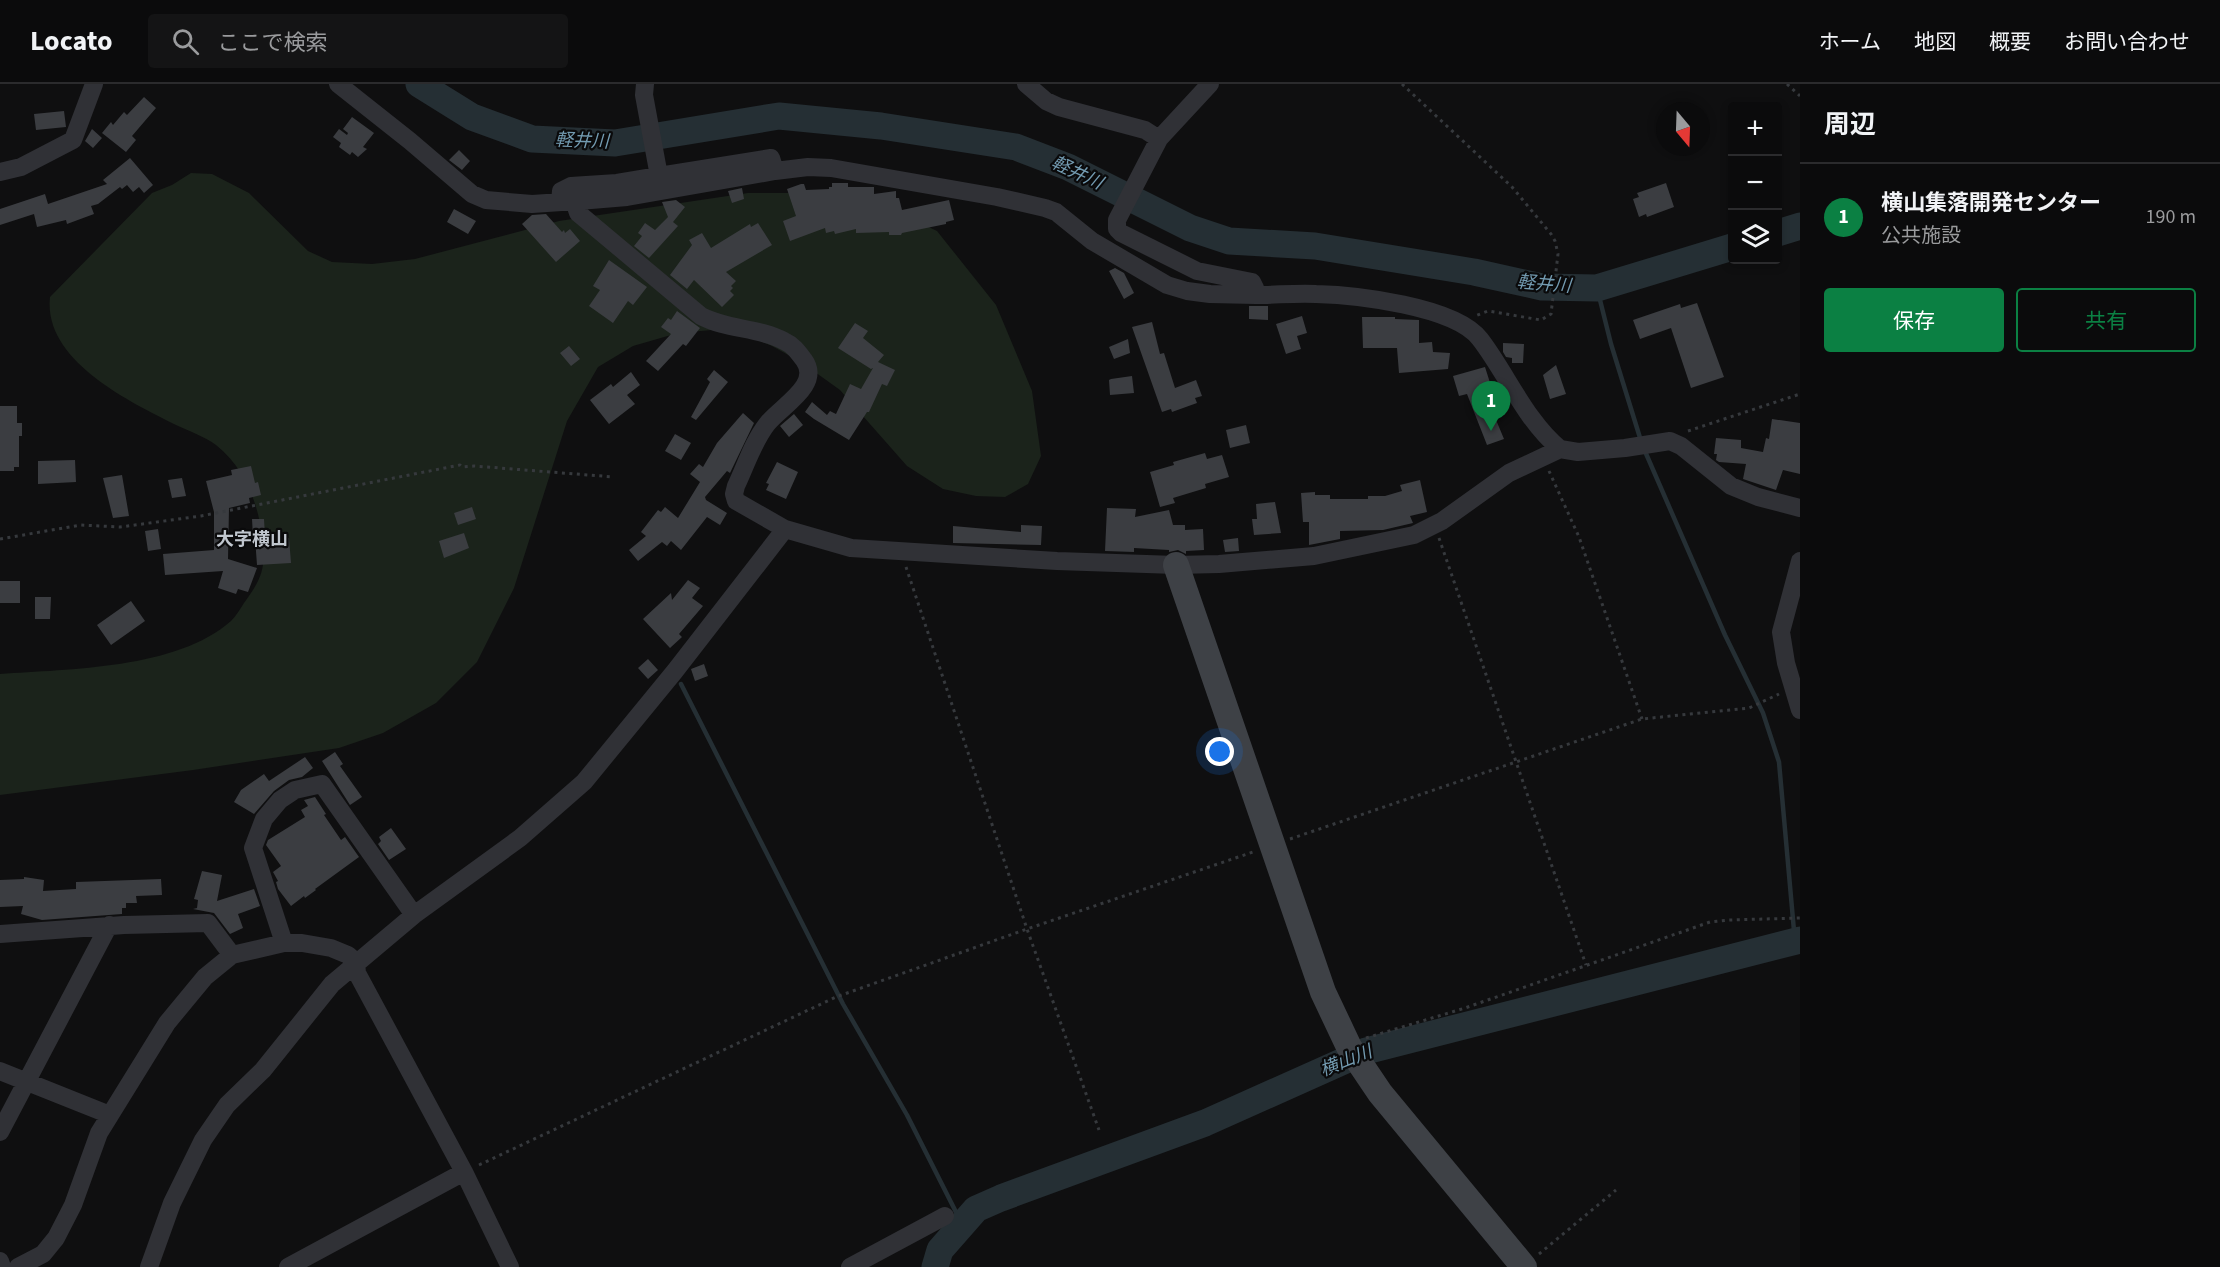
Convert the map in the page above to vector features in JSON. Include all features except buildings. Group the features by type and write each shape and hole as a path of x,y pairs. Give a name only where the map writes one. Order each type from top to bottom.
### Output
{"street":[{"path":"0,172 21,167 73,140 94,84"},
{"path":"338,84 472,194 486,200 532,204 627,197 775,171 808,167 831,168 997,197 1045,208 1056,212 1092,241 1167,285 1187,291 1210,294 1316,294 1393,303 1446,316 1466,326 1479,337 1553,453"},
{"path":"645,84 644,95 657,168"},
{"path":"1026,84 1046,101 1059,107 1145,130 1159,139"},
{"path":"1210,84 1159,139 1117,220 1117,230 1197,271 1252,282 1256,288 1256,295"},
{"path":"775,171 771,158 657,168 617,183 571,186 561,191 567,202 583,218 701,316 718,323 756,330 784,341 795,348 809,366 809,377 804,387 762,431 734,494 736,501 785,529 851,548 1057,561 1176,565 1219,564 1322,555 1404,538 1435,525 1509,473 1553,453 1624,448 1664,441 1675,443 1731,486 1758,497 1800,508"},
{"path":"150,1267 172,1203 203,1140 227,1105 263,1070 332,984 356,962 414,915 520,838 584,782 675,671 785,529"},
{"path":"1800,561 1781,632 1786,663 1800,711"},
{"path":"1176,565 1323,992 1352,1052 1402,1121 1523,1267"},
{"path":"284,944 253,848 264,819 280,800 295,790 322,784 414,915"},
{"path":"0,934 109,926 208,923 232,956"},
{"path":"0,1132 109,926"},
{"path":"18,1267 43,1254 56,1238 73,1205 99,1133 167,1023 205,977 232,956 284,944 302,943 331,948 348,955 356,962 357,973 464,1172 510,1267"},
{"path":"0,1071 110,1115"},
{"path":"288,1267 464,1172"},
{"path":"850,1267 945,1215"},
{"path":"0,1261 2,1267"}],"path":[{"path":"1402,84 1512,187 1555,241 1558,249 1551,314 1541,320 1485,311 1473,318 1466,326"},
{"path":"1787,84 1800,96"},
{"path":"1675,443 1681,434 1800,394"},
{"path":"1553,453 1561,501 1582,545 1642,719"},
{"path":"0,538 81,525 120,527 189,518 459,465 614,477"},
{"path":"1435,525 1586,965"},
{"path":"902,550 1027,929 1100,1130"},
{"path":"464,1172 836,997 1027,929 1642,719 1749,708 1793,688"},
{"path":"1352,1052 1390,1032 1710,922 1800,918"},
{"path":"1523,1267 1616,1190"}],"shaded area":[{"path":"191,173 212,174 249,193 308,251 332,262 372,264 415,259 559,221 748,193 824,193 879,203 937,231 996,305 1032,391 1041,456 1028,484 1005,497 976,496 943,489 907,466 840,390 801,362 772,346 743,334 712,330 678,333 633,346 598,367 567,421 514,588 477,662 436,703 383,733 339,748 0,795 0,674 121,664 182,649 208,637 231,621 255,586 262,571 263,547 260,523 253,498 242,474 226,454 212,442 135,404 92,376 74,359 60,340 51,320 50,297 152,193 172,185"}],"waterway":[{"name":"軽井川","path":"419,84 472,117 532,139 615,143 779,116 881,126 1016,147 1068,167 1190,228 1229,241 1315,246 1474,272 1542,287 1597,288 1728,248"},
{"name":"軽井川","path":"1782,232 1800,226"},
{"path":"1597,288 1611,344 1641,441"},
{"path":"1644,449 1725,635 1763,713 1779,762 1795,942"},
{"path":"681,684 843,1004 907,1115 962,1224"},
{"name":"横山川","path":"935,1267 940,1250 976,1209 1205,1123 1366,1051 1800,940"}],"place":[{"name":"横山集落開発センター","path":"1491,431"}],"district":[{"name":"大字横山","path":"252,539"}]}
